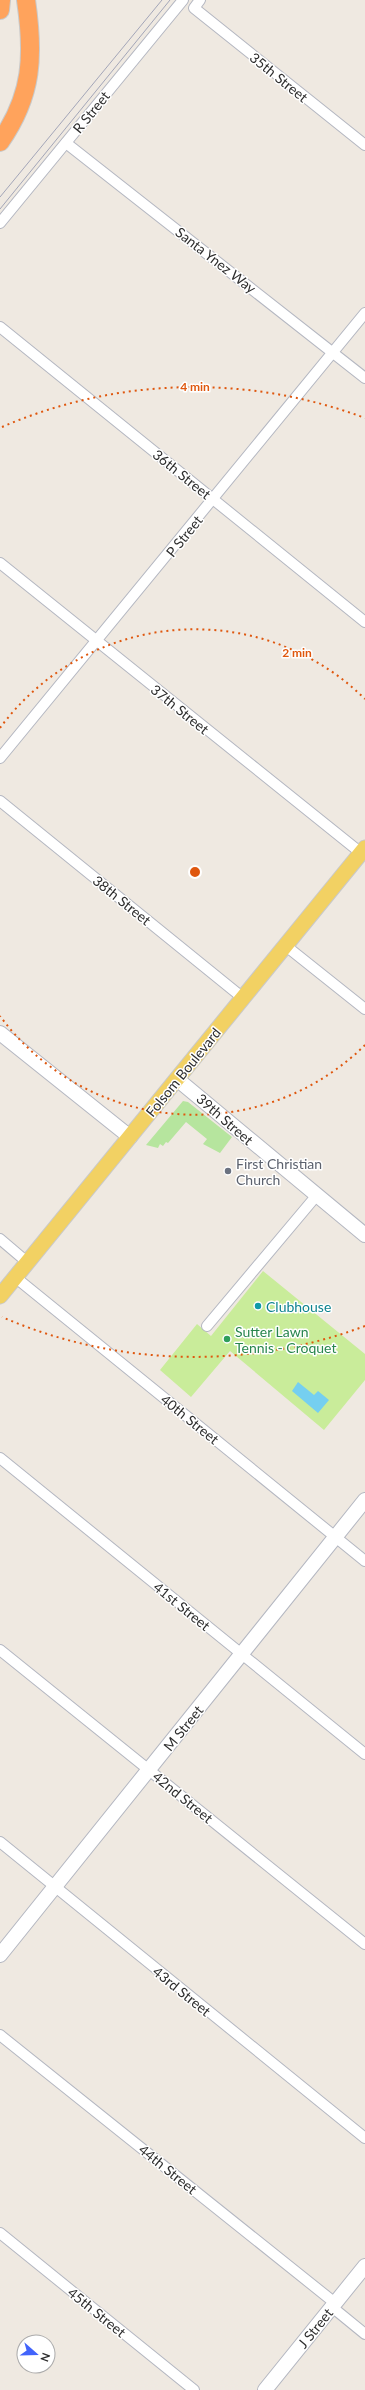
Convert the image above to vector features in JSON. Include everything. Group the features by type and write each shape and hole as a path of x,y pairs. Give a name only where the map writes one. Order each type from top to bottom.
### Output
{"highway":[{"path":"0,10 1,0"},
{"path":"0,142 22,103 30,73 32,55 26,0"}],"main road":[{"name":"Folsom Boulevard","path":"0,1296 363,851"}],"street":[{"name":"R Street","path":"0,223 182,0"},
{"name":"35th Street","path":"197,4 365,145"},
{"name":"Santa Ynez Way","path":"66,143 365,378"},
{"name":"P Street","path":"0,758 214,500 365,313"},
{"name":"36th Street","path":"0,327 365,622"},
{"name":"37th Street","path":"0,563 97,642 363,851"},
{"name":"38th Street","path":"0,801 243,998"},
{"path":"286,946 365,1009"},
{"path":"0,1033 130,1137"},
{"name":"39th Street","path":"177,1079 365,1235"},
{"path":"207,1326 317,1195"},
{"path":"0,1239 28,1262"},
{"name":"40th Street","path":"15,1277 365,1561"},
{"name":"41st Street","path":"0,1458 365,1754"},
{"name":"M Street","path":"0,1955 365,1500"},
{"name":"42nd Street","path":"0,1650 365,1944"},
{"name":"43rd Street","path":"0,1842 365,2138"},
{"name":"44th Street","path":"0,2035 334,2305 365,2334"},
{"name":"45th Street","path":"0,2233 194,2390"},
{"name":"J Street","path":"265,2390 365,2266"}],"green space":[{"path":"183,1101 188,1102 232,1137 220,1153 203,1144 207,1139 186,1122 168,1143 166,1142 163,1146 160,1144 158,1148 146,1145"},
{"path":"263,1271 365,1354 365,1380 324,1430 230,1351 191,1397 160,1370 197,1324 211,1336"}],"water":[{"path":"298,1382 314,1395 318,1391 329,1400 318,1413 292,1391"}],"tram line":[{"path":"0,197 162,0"},
{"path":"0,209 170,0"}],"place":[{"name":"First Christian Church","path":"228,1171"},
{"name":"Clubhouse","path":"258,1306"},
{"name":"Sutter Lawn Tennis - Croquet","path":"227,1339"}]}
